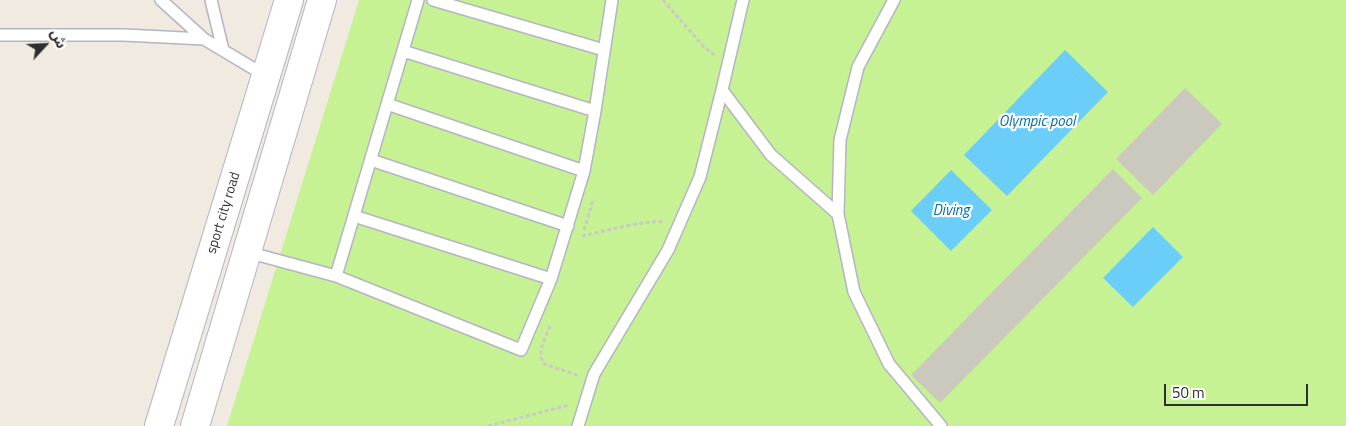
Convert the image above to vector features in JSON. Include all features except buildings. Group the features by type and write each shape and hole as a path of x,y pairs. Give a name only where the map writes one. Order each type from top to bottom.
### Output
{"main road":[{"name":"sport city road","path":"159,426 289,0"},
{"path":"195,426 322,0"}],"lane":[{"path":"160,0 204,39 266,76"},
{"path":"211,0 222,50"},
{"path":"336,276 418,0"},
{"path":"433,0 604,50"},
{"path":"247,252 336,276 521,350 551,279 584,171 612,0"},
{"path":"578,426 594,374 668,250 700,177 743,0"},
{"path":"894,0 858,67 840,140 838,214 854,292 889,364 941,426"},
{"path":"0,36 124,35 204,39"},
{"path":"403,51 595,112"},
{"path":"722,90 771,155 838,214"},
{"path":"387,104 584,171"},
{"path":"371,160 568,226"},
{"path":"354,216 551,279"}],"path":[{"path":"663,0 709,51 715,56 729,61"},
{"path":"582,236 657,222 668,222 679,226"},
{"path":"488,426 586,400"}],"green space":[{"path":"359,0 1346,0 1346,426 227,426"}],"water":[{"name":"Olympic pool","path":"1065,50 1108,92 1007,196 964,155"},
{"name":"Diving","path":"951,170 992,210 951,251 911,211"},
{"path":"1153,227 1183,257 1133,307 1103,278"}]}
